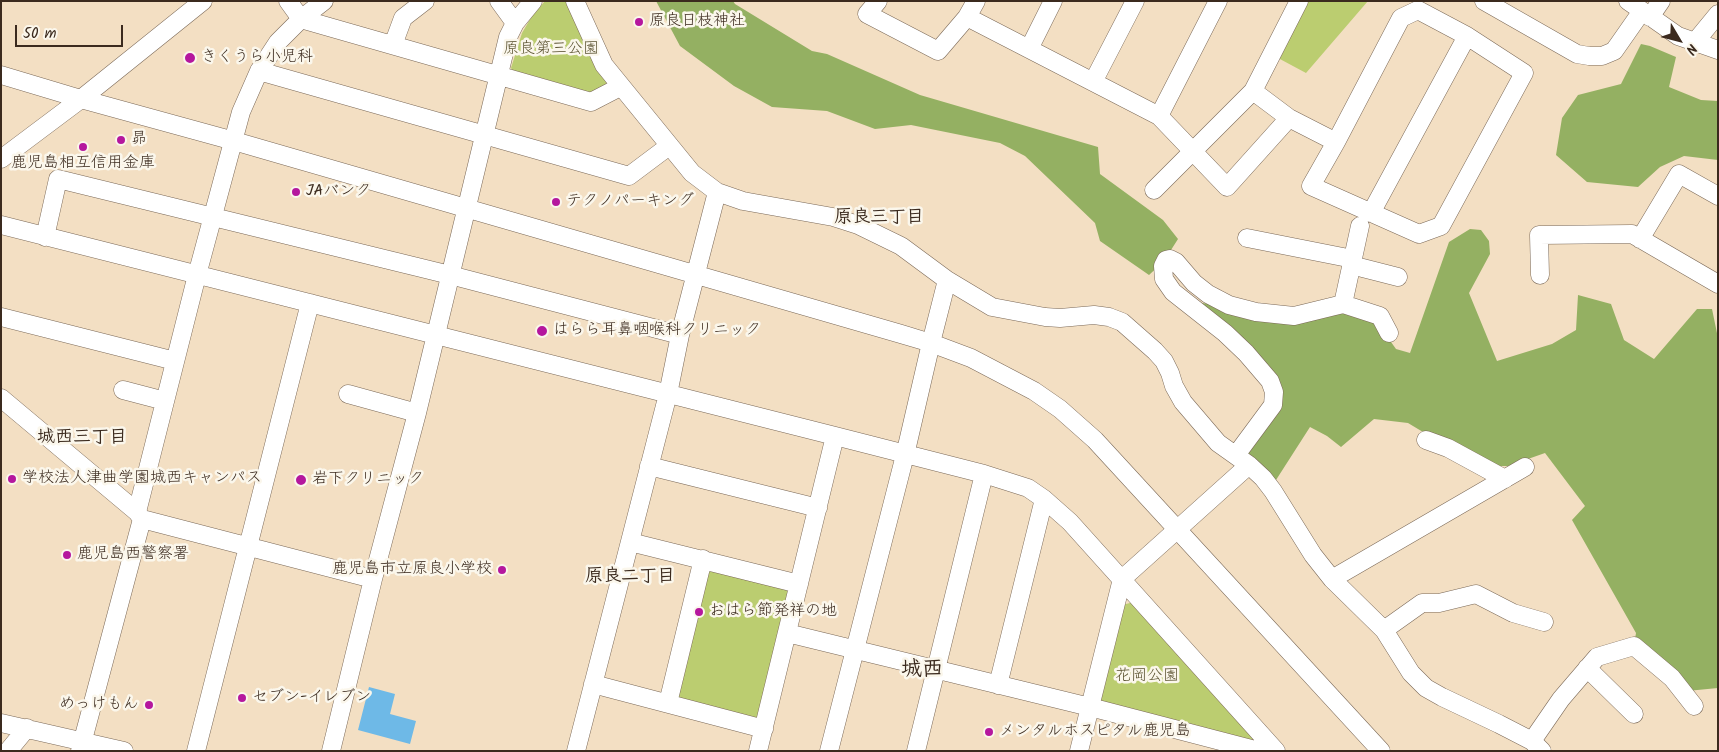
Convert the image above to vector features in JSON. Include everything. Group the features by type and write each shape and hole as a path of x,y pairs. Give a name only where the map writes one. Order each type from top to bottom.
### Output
{"street":[{"path":"1,159 81,99 203,1"},
{"path":"288,1 302,19 591,102 620,87"},
{"path":"81,746 140,515 175,361 242,112 259,71 278,42 324,1"},
{"path":"392,45 403,18 425,1"},
{"path":"499,1 515,23"},
{"path":"331,751 373,579 417,413 508,37 515,23 533,1"},
{"path":"575,1 604,65 620,87 692,173 717,192 742,201 833,217 858,225 901,246 947,280 992,307 1045,317 1060,318 1094,315 1109,317 1122,322 1159,356 1170,373 1174,386 1183,402 1218,443 1263,478 1313,555 1332,579 1384,630 1411,673 1426,688 1537,746 1561,699 1597,657 1634,646 1672,678 1694,706"},
{"path":"878,1 868,14 938,51 972,9 1029,49 1159,116 1227,187 1289,118"},
{"path":"1029,49 1053,1"},
{"path":"1093,82 1135,1"},
{"path":"1159,116 1218,1"},
{"path":"1154,190 1253,91 1299,1"},
{"path":"1484,1 1577,54 1590,56 1602,56 1614,51 1640,10 1661,1"},
{"path":"1418,10 1467,36 1524,73 1441,226 1419,234 1311,186 1336,142 1401,18 1418,10"},
{"path":"1640,10 1678,36 1718,50"},
{"path":"1695,42 1718,14"},
{"path":"1371,212 1467,36"},
{"path":"259,71 628,176 669,146"},
{"path":"1,75 695,274 930,343 971,358 1011,378 1060,409 1095,440 1381,751"},
{"path":"1253,91 1289,118 1336,142"},
{"path":"1640,238 1679,174 1718,196"},
{"path":"45,237 58,179 450,275 680,335"},
{"path":"576,751 668,394 680,335 717,192"},
{"path":"1,225 984,474 1028,488 1044,499 1070,522 1275,749"},
{"path":"1343,304 1360,226"},
{"path":"1540,275 1539,235 1632,234 1718,284"},
{"path":"1247,238 1352,262 1398,277"},
{"path":"1079,751 1122,579 1177,528 1242,460 1273,405 1274,392 1270,381 1246,352 1173,292 1164,279 1163,266 1166,260 1170,258 1176,262 1194,283 1208,294 1229,305 1256,312 1294,316 1343,304 1380,316 1389,333"},
{"path":"829,751 905,455 930,343 947,280"},
{"path":"196,751 310,303"},
{"path":"1,317 175,361"},
{"path":"123,390 165,401"},
{"path":"348,394 417,413"},
{"path":"1,398 140,515 373,579"},
{"path":"758,751 835,436"},
{"path":"1426,440 1448,448 1505,479"},
{"path":"649,466 818,508"},
{"path":"1332,579 1525,467"},
{"path":"916,751 984,474"},
{"path":"998,685 1044,499"},
{"path":"630,542 799,584"},
{"path":"668,703 703,559"},
{"path":"1384,630 1422,603 1439,603 1476,594 1513,613 1544,622"},
{"path":"787,633 1090,707 1255,750 1275,749"},
{"path":"1587,668 1634,714"},
{"path":"593,684 764,728"},
{"path":"1,723 27,728 81,746 124,751"},
{"path":"8,751 27,728"}],"green space":[{"name":"原良第三公園","path":"545,1 568,1 596,66 606,82 606,87 597,95 515,75 511,68 522,33 532,16"},
{"path":"656,1 733,1 812,51 827,54 920,95 1098,147 1100,174 1163,220 1178,239 1164,261 1149,275 1100,241 1095,223 1025,156 1000,143 911,125 875,129 827,111 772,107 734,86 680,46"},
{"path":"1307,1 1368,1 1306,73 1278,58"},
{"path":"1641,44 1676,57 1669,87 1701,100 1718,101 1718,160 1684,156 1660,167 1638,187 1587,182 1556,155 1562,118 1578,95 1621,84"},
{"path":"1470,229 1481,230 1489,241 1490,254 1469,293 1497,361 1552,344 1576,330 1578,295 1611,304 1624,340 1654,359 1697,309 1712,309 1718,338 1718,688 1687,691 1635,639 1636,633 1572,520 1585,506 1545,453 1508,466 1496,466 1475,454 1423,432 1408,423 1374,419 1341,447 1327,436 1310,427 1276,480 1242,454 1275,406 1282,388 1254,350 1194,302 1218,305 1265,318 1344,307 1376,321 1396,349 1410,353 1449,242"},
{"path":"711,567 792,591 761,715 756,719 680,701 674,694 704,573"},
{"name":"花岡公園","path":"1134,602 1255,737 1252,745 1098,702 1122,605"}],"water":[{"path":"369,687 395,694 390,714 416,721 410,744 358,730"}],"place":[{"name":"原良日枝神社","path":"639,22"},
{"name":"きくうら小児科","path":"190,58"},
{"name":"昴","path":"121,140"},
{"name":"鹿児島相互信用金庫","path":"83,147"},
{"name":"JAバンク","path":"296,192"},
{"name":"テクノパーキング","path":"556,202"},
{"name":"はらら耳鼻咽喉科クリニック","path":"542,331"},
{"name":"学校法人津曲学園城西キャンパス","path":"12,479"},
{"name":"岩下クリニック","path":"301,480"},
{"name":"鹿児島西警察署","path":"67,555"},
{"name":"鹿児島市立原良小学校","path":"502,570"},
{"name":"おはら節発祥の地","path":"699,612"},
{"name":"セブン-イレブン","path":"242,698"},
{"name":"めっけもん","path":"149,705"},
{"name":"メンタルホスピタル鹿児島","path":"989,732"}],"district":[{"name":"原良三丁目","path":"879,219"},
{"name":"城西三丁目","path":"82,439"},
{"name":"原良二丁目","path":"630,578"},
{"name":"城西","path":"922,671"}]}
